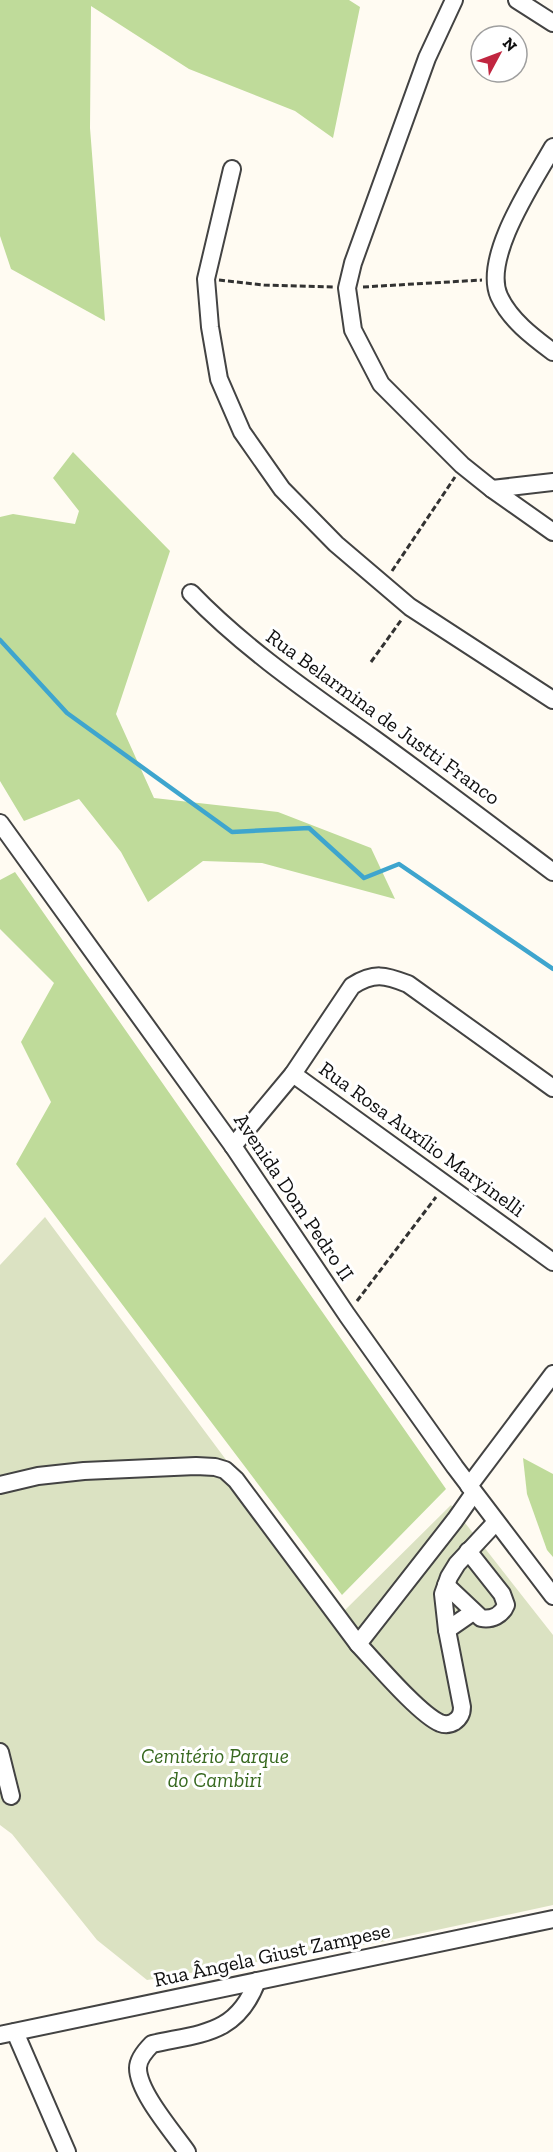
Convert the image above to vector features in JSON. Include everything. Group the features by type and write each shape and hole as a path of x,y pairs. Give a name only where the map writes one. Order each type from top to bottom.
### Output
{"street":[{"path":"453,0 427,58 353,263 347,288 353,330 381,384 462,465 553,532"},
{"path":"517,0 553,23"},
{"path":"553,147 510,225 498,258 494,280 499,296 512,316 529,334 553,352"},
{"path":"232,169 206,279 210,327 219,380 242,432 282,489 336,544 410,608 553,700"},
{"path":"492,489 553,483"},
{"name":"Rua Belarmina de Justti Franco","path":"191,593 222,623 271,664 459,800 553,872"},
{"name":"Avenida Dom Pedro II","path":"0,822 233,1146 347,1315 471,1490 553,1596"},
{"path":"233,1146 293,1074 352,986 366,977 389,976 408,984 553,1088"},
{"name":"Rua Rosa Auxílio Maryinelli","path":"293,1074 447,1183 553,1262"},
{"path":"358,1644 455,1520 484,1466 553,1374"},
{"path":"0,1485 38,1476 84,1471 196,1466 225,1470 236,1480 358,1644 423,1711 443,1725 450,1724 462,1712 443,1594 457,1564 496,1522"},
{"path":"455,1467 471,1469 484,1466"},
{"path":"446,1585 481,1618 488,1619 500,1613 506,1605 501,1594 468,1551"},
{"path":"447,1630 473,1612"},
{"path":"0,1752 11,1796"},
{"name":"Rua Ângela Giust Zampese","path":"5,2032 553,1919"},
{"path":"187,2152 141,2087 138,2066 144,2051 152,2044 218,2029 246,2006 257,1981"},
{"path":"5,2032 67,2152"}],"path":[{"path":"206,279 264,285 347,288 494,280"},
{"path":"383,584 462,465"},
{"path":"371,662 410,608"},
{"path":"347,1315 447,1183"}],"green space":[{"path":"0,0 349,0 360,7 333,138 295,111 189,69 91,6 90,128 105,321 11,269 0,236"},
{"path":"73,452 170,551 116,714 154,798 278,812 371,848 395,899 262,863 203,861 148,902 121,852 79,799 24,821 0,781 0,517 13,514 75,524 79,511 53,478"},
{"path":"15,872 446,1489 342,1595 16,1164 51,1102 21,1042 54,983 0,929 0,880"},
{"name":"Cemitério Parque do Cambiri","path":"45,1217 341,1614 451,1505 553,1635 553,1905 381,1942 147,1980 97,1940 12,1834 0,1825 0,1265"},
{"path":"523,1458 553,1474 553,1557 547,1550 527,1494"}],"waterway":[{"path":"0,640 67,713 232,832 309,828 364,878 399,864 553,969"}]}
